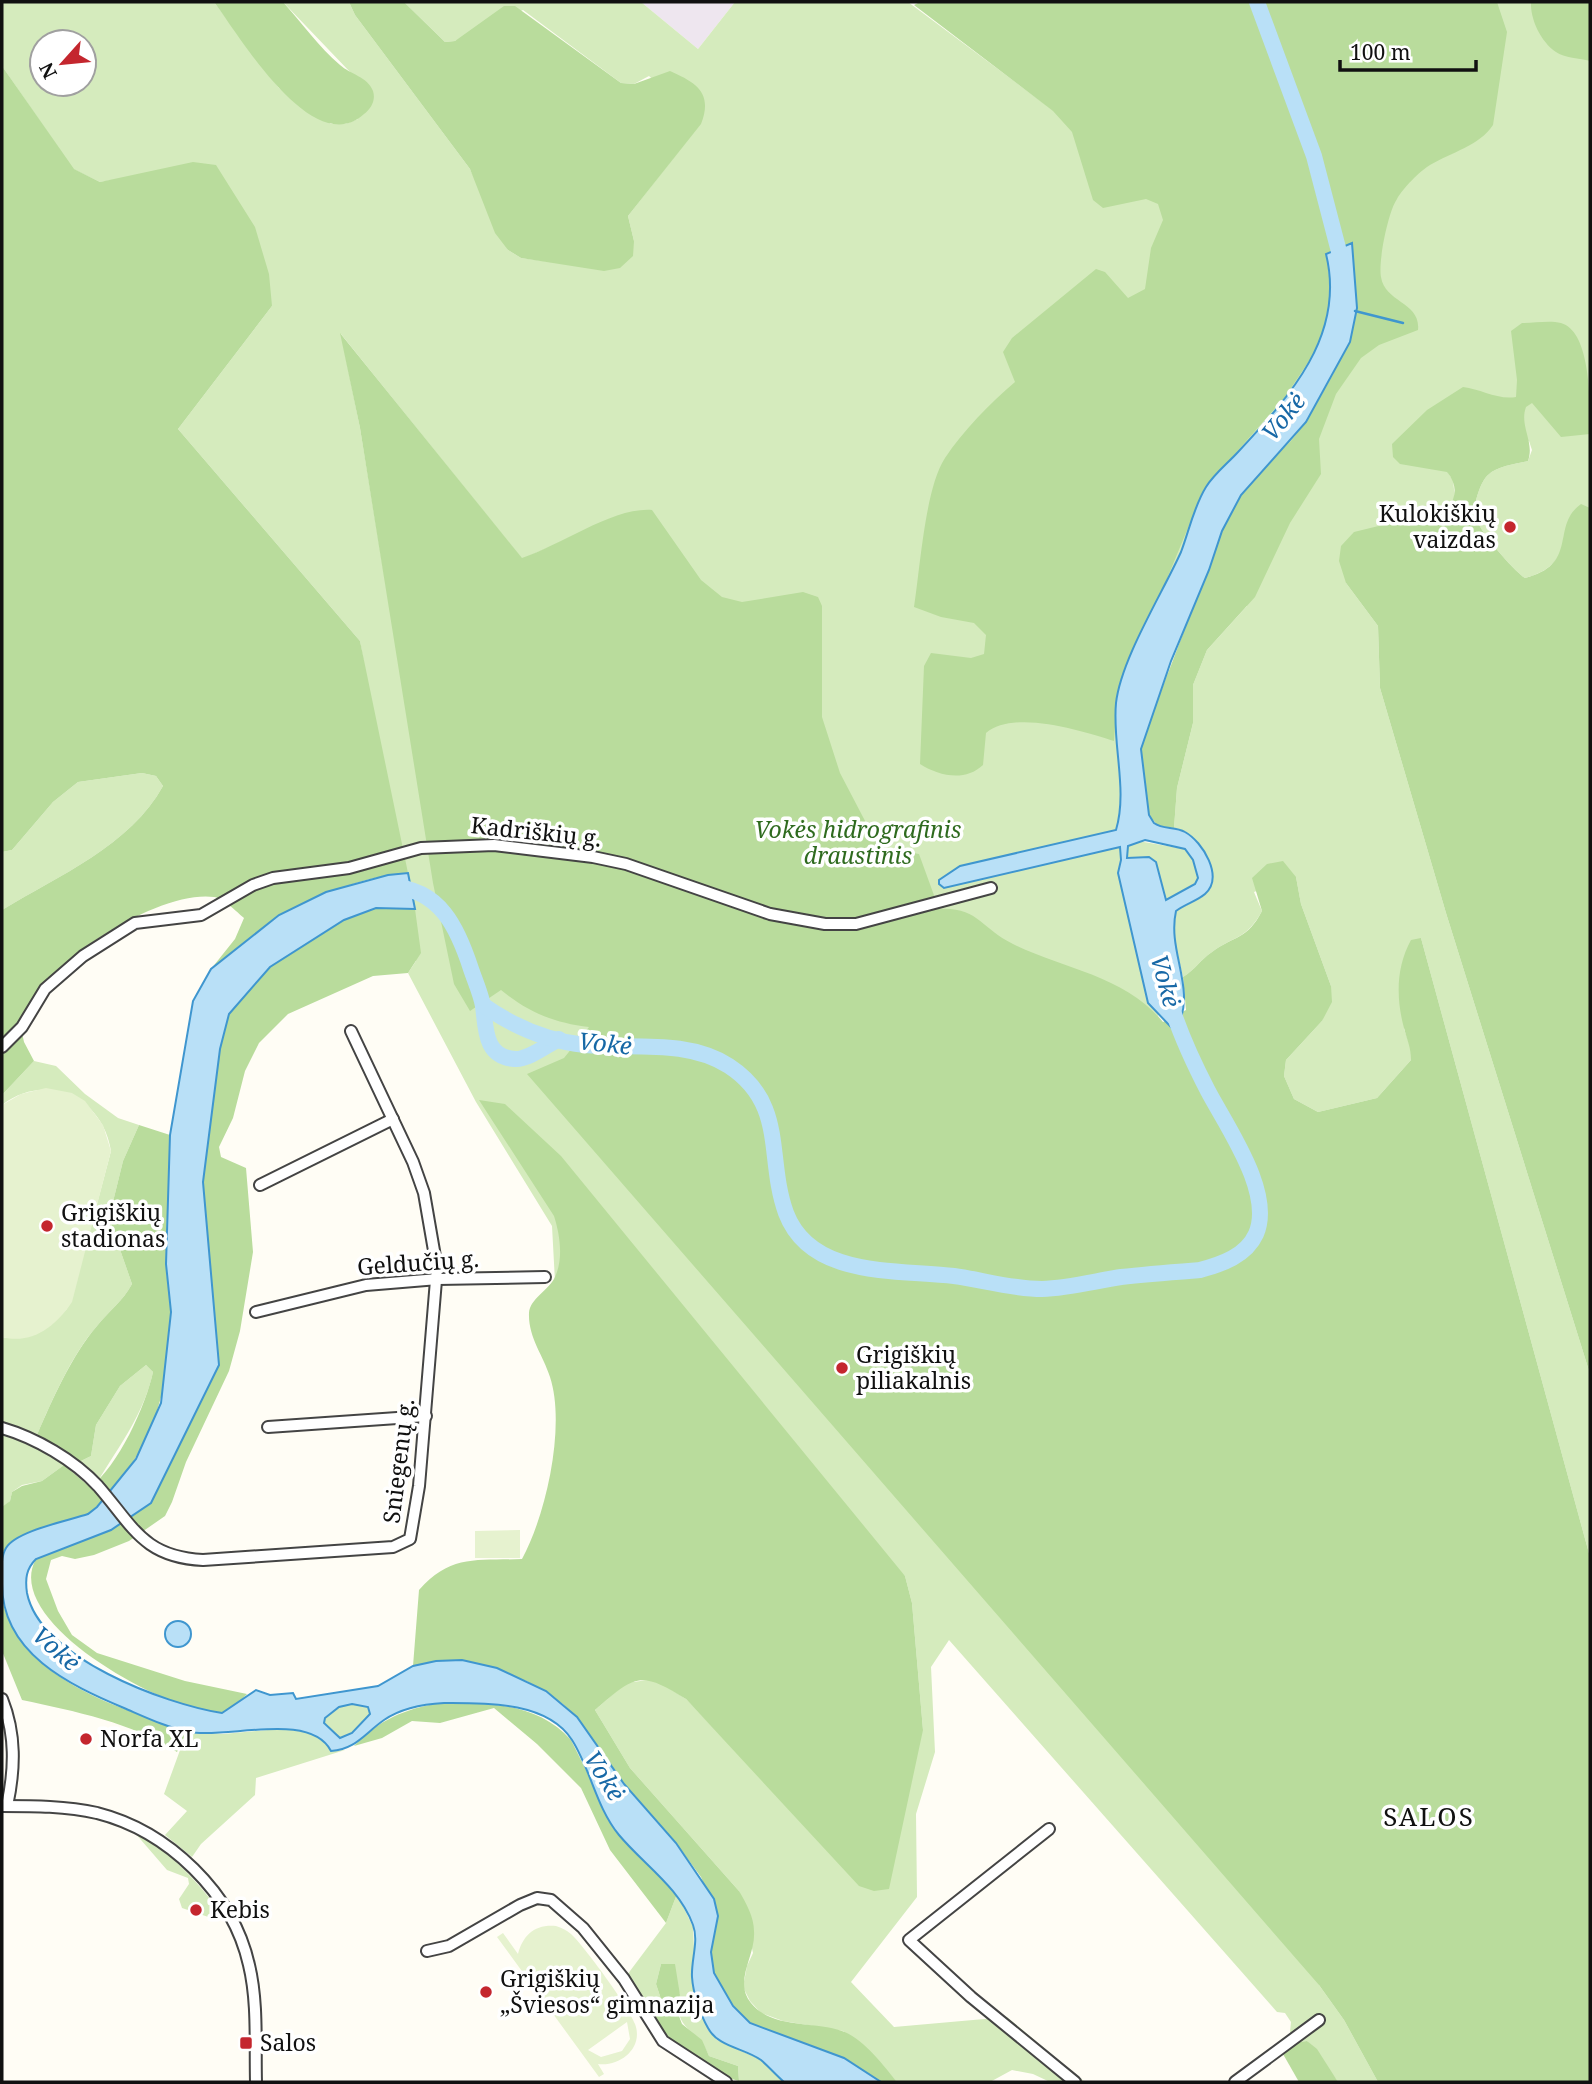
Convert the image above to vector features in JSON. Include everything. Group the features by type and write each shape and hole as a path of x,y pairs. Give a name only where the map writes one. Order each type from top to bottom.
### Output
{"street":[{"name":"Kadriškių g.","path":"2,1047 22,1027 35,1003 52,983 83,956 135,923 201,915 253,885 274,878 349,868 421,848 494,845 593,857 626,864 770,914 825,924 856,924 991,888"},
{"name":"Sniegenų g.","path":"2,1428 42,1445 97,1486 134,1533 162,1552 179,1558 203,1560 393,1547 410,1539 438,1279 424,1193 393,1119 351,1031"},
{"path":"260,1185 393,1119"},
{"name":"Geldučių g.","path":"256,1312 366,1285 438,1279 545,1278"},
{"path":"268,1427 425,1416"},
{"path":"2,1699 12,1734 13,1751 13,1780 4,1806 72,1808 100,1814 131,1826 160,1841 204,1880 230,1915 248,1960 256,2082"},
{"path":"1049,1829 909,1940 1075,2082"},
{"path":"427,1951 449,1946 537,1898 551,1900 583,1928 624,1979 663,2041 726,2082"},
{"path":"1235,2082 1319,2020"}],"shaded area":[{"path":"641,2 735,2 698,49"}],"green space":[{"name":"Vokės hidrografinis draustinis","path":"2,2 214,2 279,88 331,124 345,124 358,119 350,72 283,2 349,2 355,15 470,169 508,250 521,258 559,263 634,241 628,216 700,124 649,76 634,84 621,83 523,10 455,41 445,42 404,2 641,2 698,49 735,2 908,2 1054,111 1019,2 1590,2 1590,511 1564,534 1558,557 1541,572 1525,578 1504,558 1477,521 1476,500 1485,478 1496,469 1528,461 1532,450 1529,441 1448,473 1453,480 1455,498 1448,509 1429,516 1346,583 1378,626 1380,688 1446,913 1590,1374 1590,1557 1421,938 1404,1029 1411,1048 1411,1060 1377,1098 1318,1112 1294,1099 1284,1076 1286,1060 1322,1021 1331,986 1301,904 1296,877 1254,892 1262,911 1251,927 1208,955 1183,977 1173,935 1176,911 1204,896 1211,887 1185,832 1174,828 1177,788 1193,723 1193,685 1207,650 1247,606 1188,563 1138,841 1185,849 1193,860 1198,878 1195,883 1166,900 1149,857 1132,858 1319,1985 1344,2020 1378,2082 1338,2082 1307,2041 1298,2042 1290,2032 1291,2022 1285,2013 1277,2012 949,1640 931,1667 935,1752 916,1814 917,1897 851,1982 894,2027 1007,2017 1085,2082 1050,2082 1033,2074 1012,2070 990,2082 897,2082 864,2046 843,2031 783,2021 761,2013 750,2001 743,1987 753,1953 739,1891 630,1768 595,1710 626,1683 655,1679 686,1699 726,1741 923,1730 912,1603 905,1576 556,1300 552,1226 476,1102 408,973 416,961 360,641 178,429 272,306 126,178 100,182 73,169 2,66","holes":["341,334 522,559 596,527 403,689 360,428"]},
{"path":"214,2 283,2 332,58 371,86 374,98 371,107 364,114 344,124 323,121 301,108 279,88 259,64"},
{"path":"349,2 404,2 445,42 455,41 504,6 515,6 621,83 634,84 670,71 695,85 704,97 701,124 628,216 634,241 633,256 620,268 604,271 521,258 508,250 495,233 470,169 355,15"},
{"path":"920,2 1497,2 1507,32 1493,125 1473,143 1421,171 1400,195 1387,225 1382,249 1381,277 1389,292 1414,314 1418,330 1379,345 1361,358 1336,394 1319,439 1321,474 1290,523 1255,597 1207,650 1193,685 1193,723 1177,788 1174,828 1158,826 1149,815 1141,749 1222,531 1241,495 1306,422 1334,373 1352,244 1326,254 1332,298 1323,340 1285,397 1204,489 1117,700 1114,741 1049,724 1013,723 998,726 986,733 983,765 976,770 968,774 952,775 927,768 920,764 924,666 931,653 971,658 984,654 986,635 974,623 941,617 914,607 928,509 938,471 968,428 1015,382 1003,352 1012,338 1096,269 1105,272 1128,298 1145,289 1151,248 1163,220 1158,204 1146,199 1103,208 1093,200 1072,132 1053,111 914,5"},
{"path":"1531,2 1590,2 1590,61 1563,56 1551,48 1538,30 1532,16"},
{"path":"2,66 74,169 100,182 193,162 216,165 255,227 269,274 272,306 178,429 360,641 408,873 353,884 327,894 279,920 211,969 235,939 244,918 221,900 214,897 190,898 161,906 131,919 72,958 48,980 30,1002 20,1024 24,1042 34,1061 2,1095 2,910 113,842 149,807 163,786 156,776 142,773 78,782 53,802 12,850 2,852"},
{"path":"1557,322 1571,329 1579,340 1584,355 1589,389 1590,434 1561,437 1532,403 1526,407 1524,421 1530,447 1528,461 1501,467 1485,478 1476,500 1475,515 1504,558 1525,578 1542,572 1553,564 1559,554 1572,513 1581,504 1590,508 1590,1374 1446,913 1380,688 1378,626 1346,583 1339,561 1341,546 1354,532 1448,509 1455,490 1447,472 1400,464 1393,457 1392,444 1427,410 1463,387 1502,397 1516,397 1517,380 1511,331 1522,323"},
{"name":"Vokės hidrografinis draustinis","path":"340,333 522,558 604,520 621,514 652,510 701,580 722,597 742,602 803,592 818,597 822,606 822,717 840,773 875,840 885,848 919,854 939,909 952,909 972,915 1013,944 1113,984 1148,1006 1163,1022 1186,1010 1183,977 1212,952 1246,932 1262,911 1252,878 1267,864 1283,861 1296,877 1301,904 1331,986 1332,1002 1322,1021 1286,1060 1284,1076 1294,1099 1318,1112 1377,1098 1411,1060 1400,1006 1399,983 1406,950 1411,940 1421,938 1590,1557 1590,2082 1378,2082 1344,2020 1319,1985 527,1074 564,1058 589,1027 564,1023 542,1015 501,990 470,1011 454,984 433,883 360,428"},
{"path":"142,773 156,776 163,786 149,807 132,825 92,857 2,910 2,852 12,850 53,802 78,782"},
{"path":"376,908 415,909 421,953 408,973 373,976 288,1014 259,1043 245,1071 233,1118 219,1147 221,1157 246,1168 253,1252 240,1331 229,1371 186,1462 172,1502 165,1516 129,1541 94,1555 75,1559 62,1556 51,1560 46,1579 58,1611 72,1635 97,1653 185,1681 247,1694 229,1711 221,1713 198,1710 166,1699 131,1682 97,1661 66,1636 43,1610 32,1584 36,1559 111,1530 172,1460 219,1365 203,1182 220,1049 229,1014 270,967 344,920"},
{"path":"34,1061 56,1066 85,1094 118,1118 139,1125 123,1161 109,1218 132,1284 79,1350 37,1435 2,1423 2,1337 7,1338 66,1310 71,1302 111,1151 106,1132 97,1116 85,1104 70,1095 54,1090 36,1090 19,1095 2,1105 2,1095"},
{"name":"Grigiškių stadionas","path":"46,1088 72,1093 85,1101 103,1125 111,1151 72,1302 59,1319 42,1332 13,1339 2,1337 2,1105 21,1094"},
{"path":"479,1100 505,1104 561,1156 905,1576 912,1603 923,1730 889,1889 874,1891 859,1886 686,1699 658,1684 638,1680 620,1689 595,1710 630,1768 744,1900 754,1926 754,1940 744,1986 751,2003 770,2017 781,2021 831,2028 850,2035 872,2053 897,2082 881,2082 844,2058 770,2033 750,2023 733,2006 714,1973 711,1952 718,1916 701,1877 676,1843 624,1784 577,1717 563,1704 527,1681 436,1661 413,1666 419,1590 442,1570 454,1565 478,1560 522,1559 531,1541 546,1495 554,1445 554,1397 550,1377 531,1330 529,1313 532,1303 551,1283 557,1272 560,1256 558,1231 554,1216"},
{"path":"139,1125 170,1135 166,1247 171,1338 163,1391 145,1440 117,1485 99,1505 75,1520 22,1536 11,1543 2,1554 2,1507 10,1501 12,1492 22,1486 42,1481 64,1465 90,1487 120,1451 149,1386 153,1372 146,1365 120,1386 96,1425 91,1456 79,1462 37,1435 79,1350 132,1284 109,1218 123,1161"},
{"path":"146,1365 153,1372 144,1402 98,1481 79,1462 91,1456 96,1425 120,1386"},
{"path":"2,1433 31,1445 64,1465 42,1481 22,1485 12,1492 10,1501 2,1508"},
{"path":"520,1530 520,1558 475,1558 475,1531"},
{"path":"2,1601 13,1629 30,1652 52,1671 76,1687 104,1700 187,1731 177,1752 142,1733 122,1726 22,1700 2,1651"},
{"path":"440,1703 510,1707 543,1718 571,1740 617,1832 677,1894 666,1923 610,1850 581,1788 537,1744 494,1708 440,1723 412,1721 382,1738 354,1746 373,1729 393,1717"},
{"path":"352,1704 368,1707 370,1714 347,1738 340,1738 324,1723 325,1718 339,1707"},
{"path":"289,1728 318,1738 331,1751 345,1750 256,1778 255,1795 201,1844 192,1857 165,1835 187,1811 164,1794 187,1731 223,1734"},
{"path":"135,1833 172,1858 192,1878 221,1912 220,1921 182,1908 179,1899 189,1884 188,1878 167,1870"},
{"path":"677,1894 693,1927 696,1993 708,2030 717,2040 759,2059 784,2082 739,2081 738,2066 709,2056 698,2038 682,2022 678,2006 680,1994 661,1964 656,1984 661,1999 646,2007 627,1975 666,1923"},
{"path":"556,1926 571,1934 616,1991 635,2024 637,2033 633,2048 622,2059 598,2064 604,2074 599,2077 497,1937 503,1933 518,1954 523,1941 531,1932","holes":["627,2022 630,2039 622,2051 601,2057 588,2050"]},
{"path":"661,1964 675,1964 680,1995 677,2011 682,2024 702,2040 709,2056 738,2066 739,2081 698,2062 674,2043 654,2020 646,2007 661,1999 656,1984"},
{"path":"1307,2041 1317,2049 1338,2082 1299,2082 1283,2054 1298,2042"}],"water":[{"path":"1352,243 1357,308 1350,342 1306,422 1241,495 1222,531 1209,570 1171,661 1141,749 1149,815 1154,823 1161,827 1181,830 1192,837 1209,860 1212,870 1210,887 1205,894 1176,911 1175,940 1184,998 1178,1026 1172,1028 1148,1003 1118,873 1120,847 944,888 939,884 939,880 960,866 1116,830 1120,799 1115,719 1119,686 1143,627 1181,552 1206,487 1294,386 1321,337 1328,311 1330,283 1326,254","holes":["1145,840 1185,849 1193,860 1198,878 1195,884 1166,900 1156,862 1149,857 1127,858 1128,846"]},
{"path":"408,873 415,909 376,908 344,920 270,967 229,1014 220,1049 203,1182 219,1365 151,1503 111,1530 36,1559 27,1574 27,1593 37,1616 55,1638 79,1657 108,1674 169,1700 222,1713 256,1690 270,1695 293,1693 296,1699 378,1686 413,1666 436,1661 462,1660 497,1668 546,1691 577,1717 624,1784 676,1843 714,1899 718,1916 711,1952 714,1973 733,2006 750,2023 844,2058 881,2082 784,2082 761,2060 712,2034 702,2016 694,1990 692,1971 695,1931 687,1911 670,1888 611,1824 572,1740 561,1727 547,1718 531,1711 496,1704 428,1705 390,1716 353,1744 331,1751 320,1739 305,1732 287,1729 190,1732 140,1715 61,1677 26,1647 13,1629 5,1608 2,1584 2,1561 6,1548 20,1536 88,1514 97,1507 136,1459 161,1403 171,1312 166,1264 170,1135 193,1001 211,969 279,915 326,892 388,875","holes":["352,1704 368,1707 370,1714 352,1733 340,1738 324,1723 325,1718 339,1707"]},
{"path":"178,1621 187,1625 191,1634 187,1643 178,1647 169,1643 165,1634 169,1625"}],"waterway":[{"name":"Vokė","path":"1257,2 1314,156 1343,267"},
{"path":"1355,311 1403,323"},
{"name":"Vokė","path":"391,887 408,889 422,895 434,903 453,926 481,997 488,1040 497,1053 520,1059 559,1039"},
{"name":"Vokė","path":"483,1005 519,1026 557,1040 585,1045 677,1049 695,1052 729,1066 747,1081 760,1097 772,1133 780,1192 786,1213 798,1234 815,1250 858,1267 954,1276 1031,1289 1200,1270 1225,1262 1252,1242 1260,1218 1254,1180 1193,1060 1172,1008"}],"place":[{"name":"Kulokiškių vaizdas","path":"1510,527"},
{"name":"Grigiškių stadionas","path":"47,1226"},
{"name":"Grigiškių piliakalnis","path":"842,1368"},
{"name":"Norfa XL","path":"86,1739"},
{"name":"Kebis","path":"196,1910"},
{"name":"Grigiškių „Šviesos“ gimnazija","path":"486,1992"},
{"name":"Salos","path":"246,2043"}],"district":[{"name":"SALOS","path":"1429,1817"}]}
